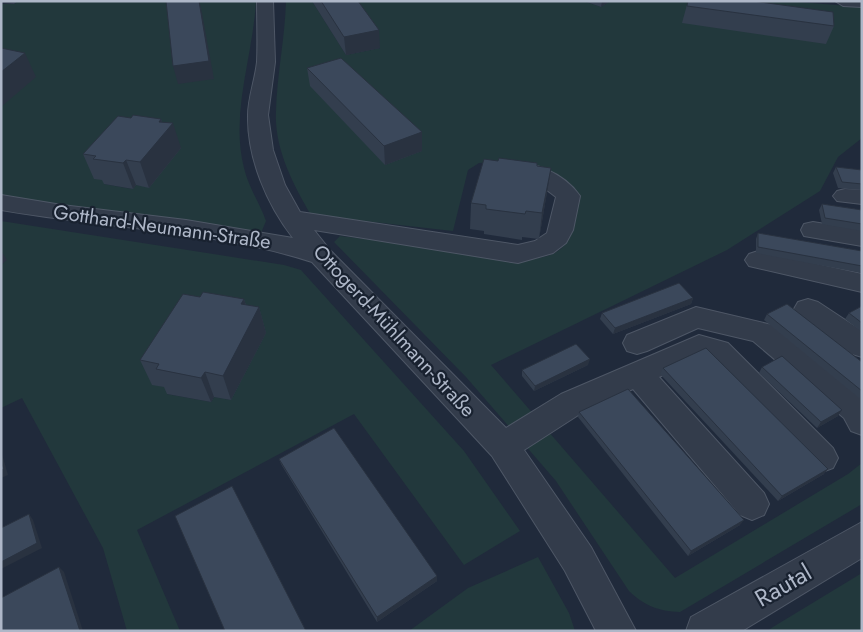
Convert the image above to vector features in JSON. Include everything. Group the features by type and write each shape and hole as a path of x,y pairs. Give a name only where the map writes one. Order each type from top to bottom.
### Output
{"street":[{"name":"Ottogerd-Mühlmann-Straße","path":"265,1 266,62 258,115 262,150 274,184 292,219 321,256 503,446 578,559 617,631"},
{"path":"843,1 862,2"},
{"path":"292,219 518,254 540,250 554,243 561,232 568,196 558,184 540,174 501,167"},
{"name":"Gotthard-Neumann-Straße","path":"1,202 62,213 186,228 280,243 321,256"},
{"path":"813,230 862,238"},
{"path":"758,260 862,283"},
{"path":"808,309 862,346"},
{"path":"503,446 572,403 696,317 762,332 855,409 862,422"},
{"path":"637,358 700,346 718,351 822,458"},
{"path":"637,358 752,504"},
{"name":"Rautal","path":"705,631 862,539"}],"green space":[{"path":"18,1 256,1 241,106 240,147 246,175 266,221 261,233 254,236 1,196 1,4 14,4","holes":["142,140 168,144 149,187 136,185 132,189 104,184"]},
{"path":"286,1 312,1 346,55 380,48 347,1 584,1 601,7 610,1 785,1 862,7 862,138 838,157 820,191 727,250 491,365 675,578 848,474 862,463 862,504 680,612 652,607 629,591 556,481 466,377 334,242 340,236 531,259 544,257 554,253 566,242 570,234 575,202 496,162 479,163 468,170 453,231 311,215 291,178 281,152 276,125"},
{"path":"1,221 284,265 301,270 464,451 520,531 464,565 354,414 137,530 180,631 127,631 103,548 22,398 1,408 1,265 6,260 1,258","holes":["152,384 231,400 214,397 211,402 167,394 170,388"]},
{"path":"538,557 569,613 575,631 409,631 468,588"},
{"path":"862,573 862,631 767,631 773,627"}],"building":[{"path":"166,1 199,1 209,61 173,66"},
{"path":"321,1 358,1 379,30 344,37"},
{"path":"688,1 753,1 833,12 834,26 687,6"},
{"path":"1,48 25,53 1,72"},
{"path":"341,58 422,132 384,146 307,68"},
{"path":"133,115 161,119 159,122 173,123 140,162 126,160 123,163 93,159 96,156 83,154 118,116 131,118"},
{"path":"499,158 537,163 537,166 551,168 542,213 526,211 525,214 486,209 486,205 471,203 484,159 498,161"},
{"path":"836,167 862,170 862,184 842,182"},
{"path":"822,204 862,210 862,224 825,218"},
{"path":"758,233 862,251 862,266 758,247"},
{"path":"679,283 693,298 615,328 602,313"},
{"path":"203,292 244,299 241,304 259,307 223,376 205,372 201,378 156,369 159,364 140,360 183,294 200,297"},
{"path":"787,304 862,362 862,391 767,314"},
{"path":"862,306 862,323 849,313"},
{"path":"576,344 590,359 535,386 522,370"},
{"path":"706,348 828,469 782,496 663,368"},
{"path":"782,356 842,410 821,422 762,367"},
{"path":"628,389 744,520 691,551 579,412"},
{"path":"334,428 437,576 377,617 279,459"},
{"path":"232,486 306,631 225,631 175,516"},
{"path":"29,514 37,543 1,562 1,528"},
{"path":"59,567 80,631 1,631 1,598"}]}
